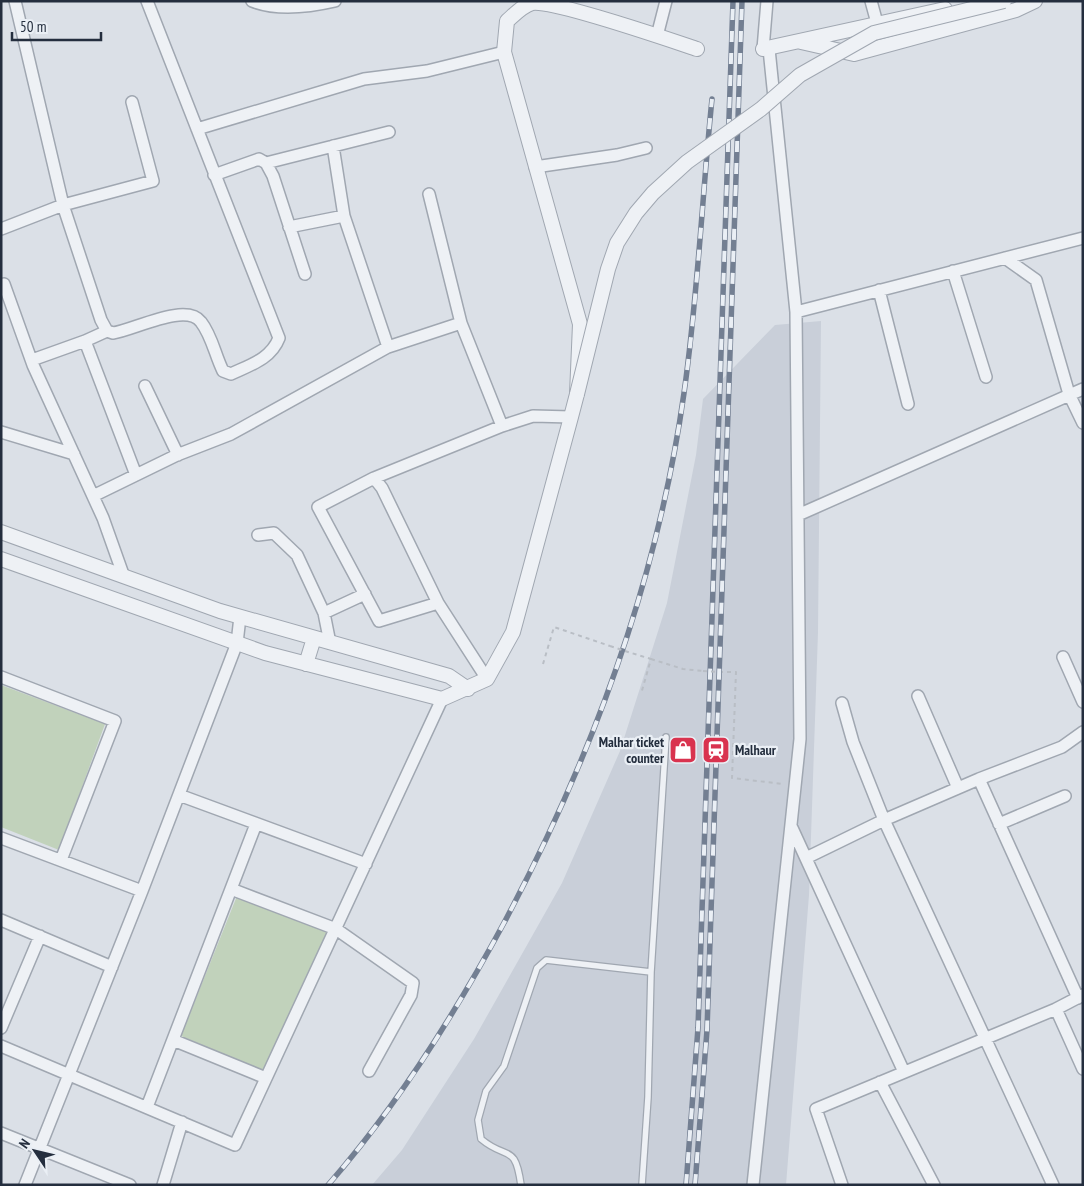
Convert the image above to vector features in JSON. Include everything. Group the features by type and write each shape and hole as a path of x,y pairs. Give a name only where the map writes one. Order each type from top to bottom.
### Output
{"street":[{"path":"14,1 63,205 101,320 107,330 113,333 123,332 172,315 191,315 200,320 209,334 224,371 232,374 267,357 276,347 278,338 147,1"},
{"path":"252,1 264,6 284,7 318,5 335,1"},
{"path":"657,36 666,1"},
{"path":"753,1185 800,739 796,312 766,49 767,1"},
{"path":"871,1 877,23"},
{"path":"766,49 801,42 944,5 982,1"},
{"path":"1,559 237,643 306,664 442,699 487,679 513,632 571,418 608,269 617,243 636,213 653,192 687,162 761,109 800,75 874,33 1004,1"},
{"path":"801,42 854,54 1016,10 1035,1"},
{"path":"577,394 580,324 504,52 508,21 523,7 533,2 566,7 697,49"},
{"path":"197,129 364,79 427,71 504,52"},
{"path":"1,229 63,205 153,180 132,102"},
{"path":"266,163 389,132"},
{"path":"333,146 344,216 388,347"},
{"path":"535,167 617,155 646,148"},
{"path":"214,174 259,159 266,163 273,176 305,274"},
{"path":"429,194 461,323 502,426"},
{"path":"290,227 344,216"},
{"path":"796,312 1083,238"},
{"path":"1005,258 1036,280 1069,394 1083,423"},
{"path":"953,271 986,377"},
{"path":"4,284 32,360 92,496 124,577"},
{"path":"879,290 908,404"},
{"path":"92,496 178,455 231,434 388,347 461,323"},
{"path":"32,360 85,342 107,330"},
{"path":"85,342 136,475"},
{"path":"145,386 178,455"},
{"path":"798,516 1083,388"},
{"path":"438,603 380,621 318,507 374,478 502,426 533,416 571,418"},
{"path":"1,432 74,454"},
{"path":"374,478 382,488 438,603 487,679"},
{"path":"1,532 240,617 449,676 468,689"},
{"path":"258,535 274,533 297,555 324,613 330,643"},
{"path":"324,613 365,594"},
{"path":"25,1185 142,891 237,643 240,617"},
{"path":"306,664 314,638"},
{"path":"1063,657 1083,702"},
{"path":"1,1046 235,1145 442,699 449,676"},
{"path":"1,677 115,721 61,860"},
{"path":"918,696 958,788"},
{"path":"842,703 853,742 884,820 1053,1185"},
{"path":"806,858 884,820 979,779 1062,747 1083,732"},
{"path":"842,1185 816,1109 1056,1009 1080,997 979,779"},
{"path":"179,795 366,864"},
{"path":"999,824 1065,796"},
{"path":"147,1107 256,824"},
{"path":"791,826 904,1072"},
{"path":"1,838 142,891"},
{"path":"231,889 336,929 413,983 411,995 369,1071"},
{"path":"1,920 112,967"},
{"path":"1,1028 40,936"},
{"path":"1056,1009 1083,1069"},
{"path":"173,1040 266,1078"},
{"path":"880,1082 934,1185"},
{"path":"163,1185 182,1122"},
{"path":"1,1132 130,1185"}],"lane":[{"path":"642,1185 648,1097 650,972 666,737"},
{"path":"521,1185 518,1164 509,1153 490,1146 481,1139 478,1120 486,1091 504,1066 537,968 546,960 650,972"}],"path":[{"path":"543,664 554,627 683,669 736,672 732,778 796,785"},
{"path":"641,694 651,659"}],"shaded area":[{"path":"821,321 818,632 809,895 786,1185 372,1185 402,1150 474,1039 562,883 620,751 667,603 696,455 703,399 775,325"}],"green space":[{"path":"1,685 105,724 59,850 1,827"},
{"path":"237,896 328,932 263,1071 181,1036"}],"railway":[{"path":"686,1185 698,1028 733,1"},
{"path":"695,1185 707,1030 742,1"},
{"path":"328,1185 354,1155 402,1091 486,956 537,858 566,794 618,664 639,598 657,530 672,462 684,393 696,283 712,99"}],"place":[{"name":"Malhar ticket counter","path":"683,750"},
{"name":"Malhaur","path":"716,750"}]}
